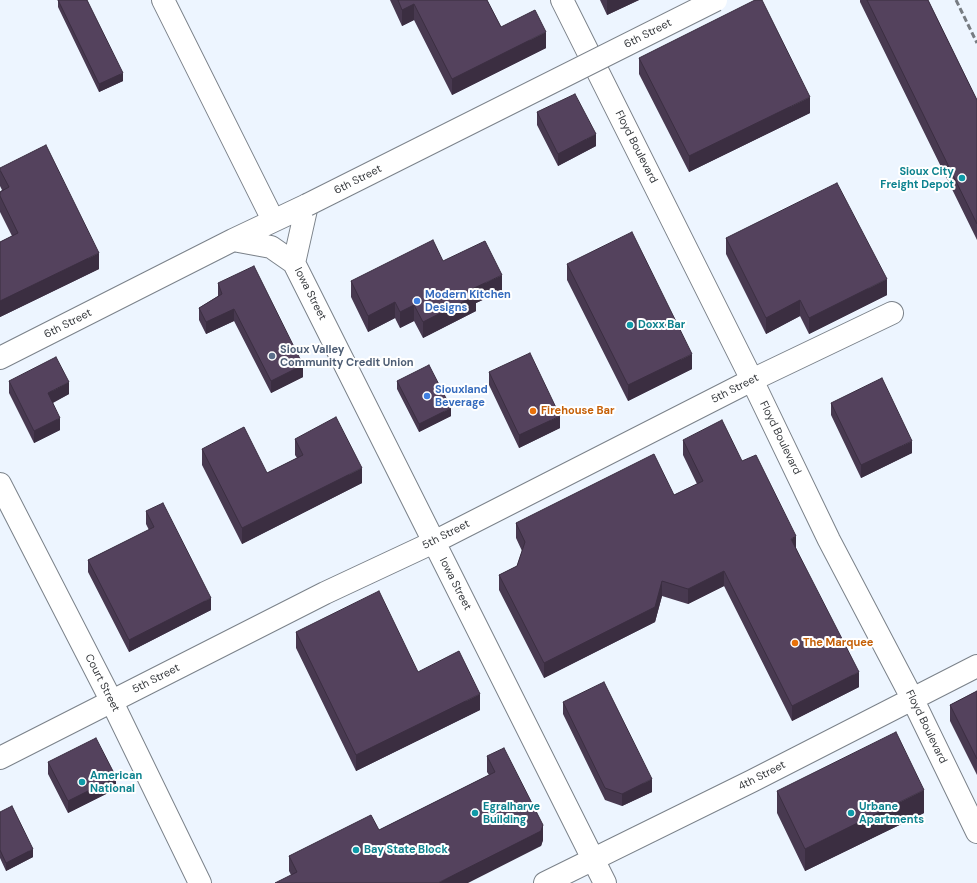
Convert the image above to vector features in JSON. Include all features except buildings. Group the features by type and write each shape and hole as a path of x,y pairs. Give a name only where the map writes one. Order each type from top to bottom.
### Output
{"main road":[{"path":"163,0 273,220"},
{"name":"Floyd Boulevard","path":"562,0 752,380 829,540 913,700 977,832"},
{"name":"6th Street","path":"0,358 273,220 306,205 716,0"},
{"name":"Iowa Street","path":"294,263 306,205"},
{"name":"Iowa Street","path":"233,240 271,247 294,263 604,883"},
{"name":"5th Street","path":"0,758 326,593 434,542 752,380 892,313"},
{"name":"Court Street","path":"0,484 112,702 200,883"},
{"name":"4th Street","path":"545,883 913,700 977,666"}],"railway":[{"path":"956,0 977,43"}],"place":[{"name":"Sioux City Freight Depot","path":"962,178"},
{"name":"Modern Kitchen Designs","path":"417,301"},
{"name":"Doxx Bar","path":"630,325"},
{"name":"Sioux Valley Community Credit Union","path":"272,356"},
{"name":"Siouxland Beverage","path":"427,396"},
{"name":"Firehouse Bar","path":"533,411"},
{"name":"The Marquee","path":"795,643"},
{"name":"American National","path":"82,782"},
{"name":"Egralharve Building","path":"475,813"},
{"name":"Urbane Apartments","path":"851,813"},
{"name":"Bay State Block","path":"356,850"}]}
